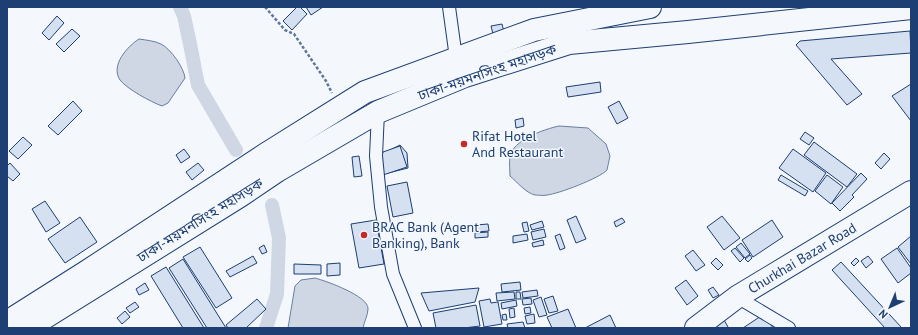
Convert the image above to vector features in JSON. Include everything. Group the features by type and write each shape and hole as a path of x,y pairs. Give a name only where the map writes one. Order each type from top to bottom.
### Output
{"highway":[{"name":"ঢাকা-ময়মনসিংহ মহাসড়ক","path":"7,322 266,154 365,92 534,30 650,7"},
{"name":"ঢাকা-ময়মনসিংহ মহাসড়ক","path":"28,328 234,201 277,171 378,112 465,76 569,43 911,8"},
{"name":"Churkhai Bazar Road","path":"696,328 737,297 911,192"}],"street":[{"path":"449,7 456,58"},
{"path":"378,112 376,156 381,207 393,274 415,328"},
{"path":"737,297 789,328"}],"path":[{"path":"265,7 285,30 294,34 326,81 340,108"}],"shaded area":[{"path":"139,39 156,42 165,46 176,59 184,74 185,78 168,103 162,106 123,84 117,74 117,68 122,56 130,46"},
{"path":"559,126 588,128 606,144 610,156 607,170 588,181 560,192 544,195 532,194 525,190 510,176 510,157 512,151 517,145 530,136"},
{"path":"315,278 355,294 362,299 368,309 363,328 288,328 295,286 301,280"}],"building":[{"path":"297,7 300,7 307,14 292,30 283,21"},
{"path":"306,7 323,7 311,15"},
{"path":"57,16 64,23 49,40 42,33"},
{"path":"502,24 504,32 493,34 491,26"},
{"path":"72,29 80,36 64,52 56,44"},
{"path":"910,31 911,53 831,59 862,94 847,105 796,45 800,41"},
{"path":"600,82 601,92 568,97 566,87"},
{"path":"911,84 911,121 892,96"},
{"path":"73,101 82,111 58,135 48,126"},
{"path":"619,101 628,118 617,124 608,107"},
{"path":"523,118 524,126 516,128 515,120"},
{"path":"805,132 814,138 809,145 800,139"},
{"path":"23,137 32,145 18,159 9,151"},
{"path":"814,142 857,174 847,187 804,155"},
{"path":"400,145 407,153 408,168 380,175 382,154"},
{"path":"400,146 407,167 383,175 380,161 383,152"},
{"path":"184,149 190,157 181,163 176,155"},
{"path":"793,149 826,173 813,192 779,168"},
{"path":"884,153 890,159 881,169 875,163"},
{"path":"359,156 362,176 354,177 352,157"},
{"path":"10,163 20,174 13,181 7,176 7,166"},
{"path":"198,163 204,170 192,180 186,172"},
{"path":"861,173 867,179 852,195 854,197 840,211 832,203"},
{"path":"781,175 808,191 805,196 778,180"},
{"path":"827,175 843,187 831,204 815,191"},
{"path":"407,182 413,213 393,217 387,186"},
{"path":"45,201 60,223 46,232 32,209"},
{"path":"576,216 586,239 576,243 567,220"},
{"path":"722,216 740,238 724,250 707,227"},
{"path":"80,217 97,242 65,263 48,239"},
{"path":"622,218 625,222 616,227 614,222"},
{"path":"376,220 384,264 359,268 351,224"},
{"path":"772,220 783,237 753,257 742,240"},
{"path":"542,221 544,227 532,230 530,225"},
{"path":"527,222 529,231 524,232 522,223"},
{"path":"488,224 489,231 477,232 476,225"},
{"path":"544,229 546,237 533,240 531,232"},
{"path":"488,232 488,237 475,238 475,233"},
{"path":"527,234 528,240 513,243 513,236"},
{"path":"560,234 565,248 560,250 555,236"},
{"path":"911,236 911,264 898,247"},
{"path":"543,240 544,245 533,247 532,243"},
{"path":"741,243 750,254 745,258 736,247"},
{"path":"264,245 267,252 262,254 259,248"},
{"path":"200,247 232,298 216,308 183,257"},
{"path":"735,248 744,258 740,262 731,251"},
{"path":"897,248 911,268 911,273 898,283 881,259"},
{"path":"693,250 705,265 696,271 685,256"},
{"path":"750,255 752,258 748,262 745,259"},
{"path":"253,256 257,263 230,277 226,271"},
{"path":"868,256 873,262 866,268 861,261"},
{"path":"716,258 723,265 718,270 711,263"},
{"path":"856,258 859,261 854,266 851,263"},
{"path":"183,259 226,328 207,328 169,268"},
{"path":"841,262 902,328 885,328 832,270"},
{"path":"340,263 340,275 327,276 327,264"},
{"path":"294,264 321,265 321,274 294,274"},
{"path":"166,267 204,328 183,328 151,276"},
{"path":"686,280 698,296 687,305 675,288"},
{"path":"520,282 521,290 502,292 501,284"},
{"path":"145,283 149,290 139,295 136,289"},
{"path":"713,287 719,295 713,298 708,290"},
{"path":"479,288 475,302 429,311 421,293"},
{"path":"537,290 538,296 523,298 522,292"},
{"path":"514,292 515,299 497,301 496,293"},
{"path":"516,292 520,292 521,299 516,299"},
{"path":"553,296 558,311 549,313 544,299"},
{"path":"541,297 547,315 539,317 533,300"},
{"path":"531,298 532,304 523,305 522,299"},
{"path":"257,299 266,309 246,328 228,328 226,325"},
{"path":"490,299 491,303 498,302 502,324 484,327 479,301"},
{"path":"516,300 517,306 502,309 501,303"},
{"path":"135,302 139,307 130,313 126,308"},
{"path":"476,305 480,326 464,328 436,328 433,313"},
{"path":"530,307 531,313 525,314 524,308"},
{"path":"514,308 515,317 510,318 509,309"},
{"path":"568,309 576,328 552,328 547,317"},
{"path":"125,311 130,317 122,324 117,318"},
{"path":"506,314 507,320 503,320 502,315"},
{"path":"534,314 535,323 527,324 525,316"},
{"path":"764,314 773,328 743,328"},
{"path":"610,315 616,328 585,328"},
{"path":"724,320 728,327 713,328"},
{"path":"523,322 525,328 508,328 507,324"}],"waterway":[{"path":"180,7 184,16 198,85 236,150"},
{"path":"266,328 277,294 279,238 272,205"}],"place":[{"name":"Rifat Hotel And Restaurant","path":"464,144"},
{"name":"BRAC Bank (Agent Banking), Bank","path":"364,235"}]}
